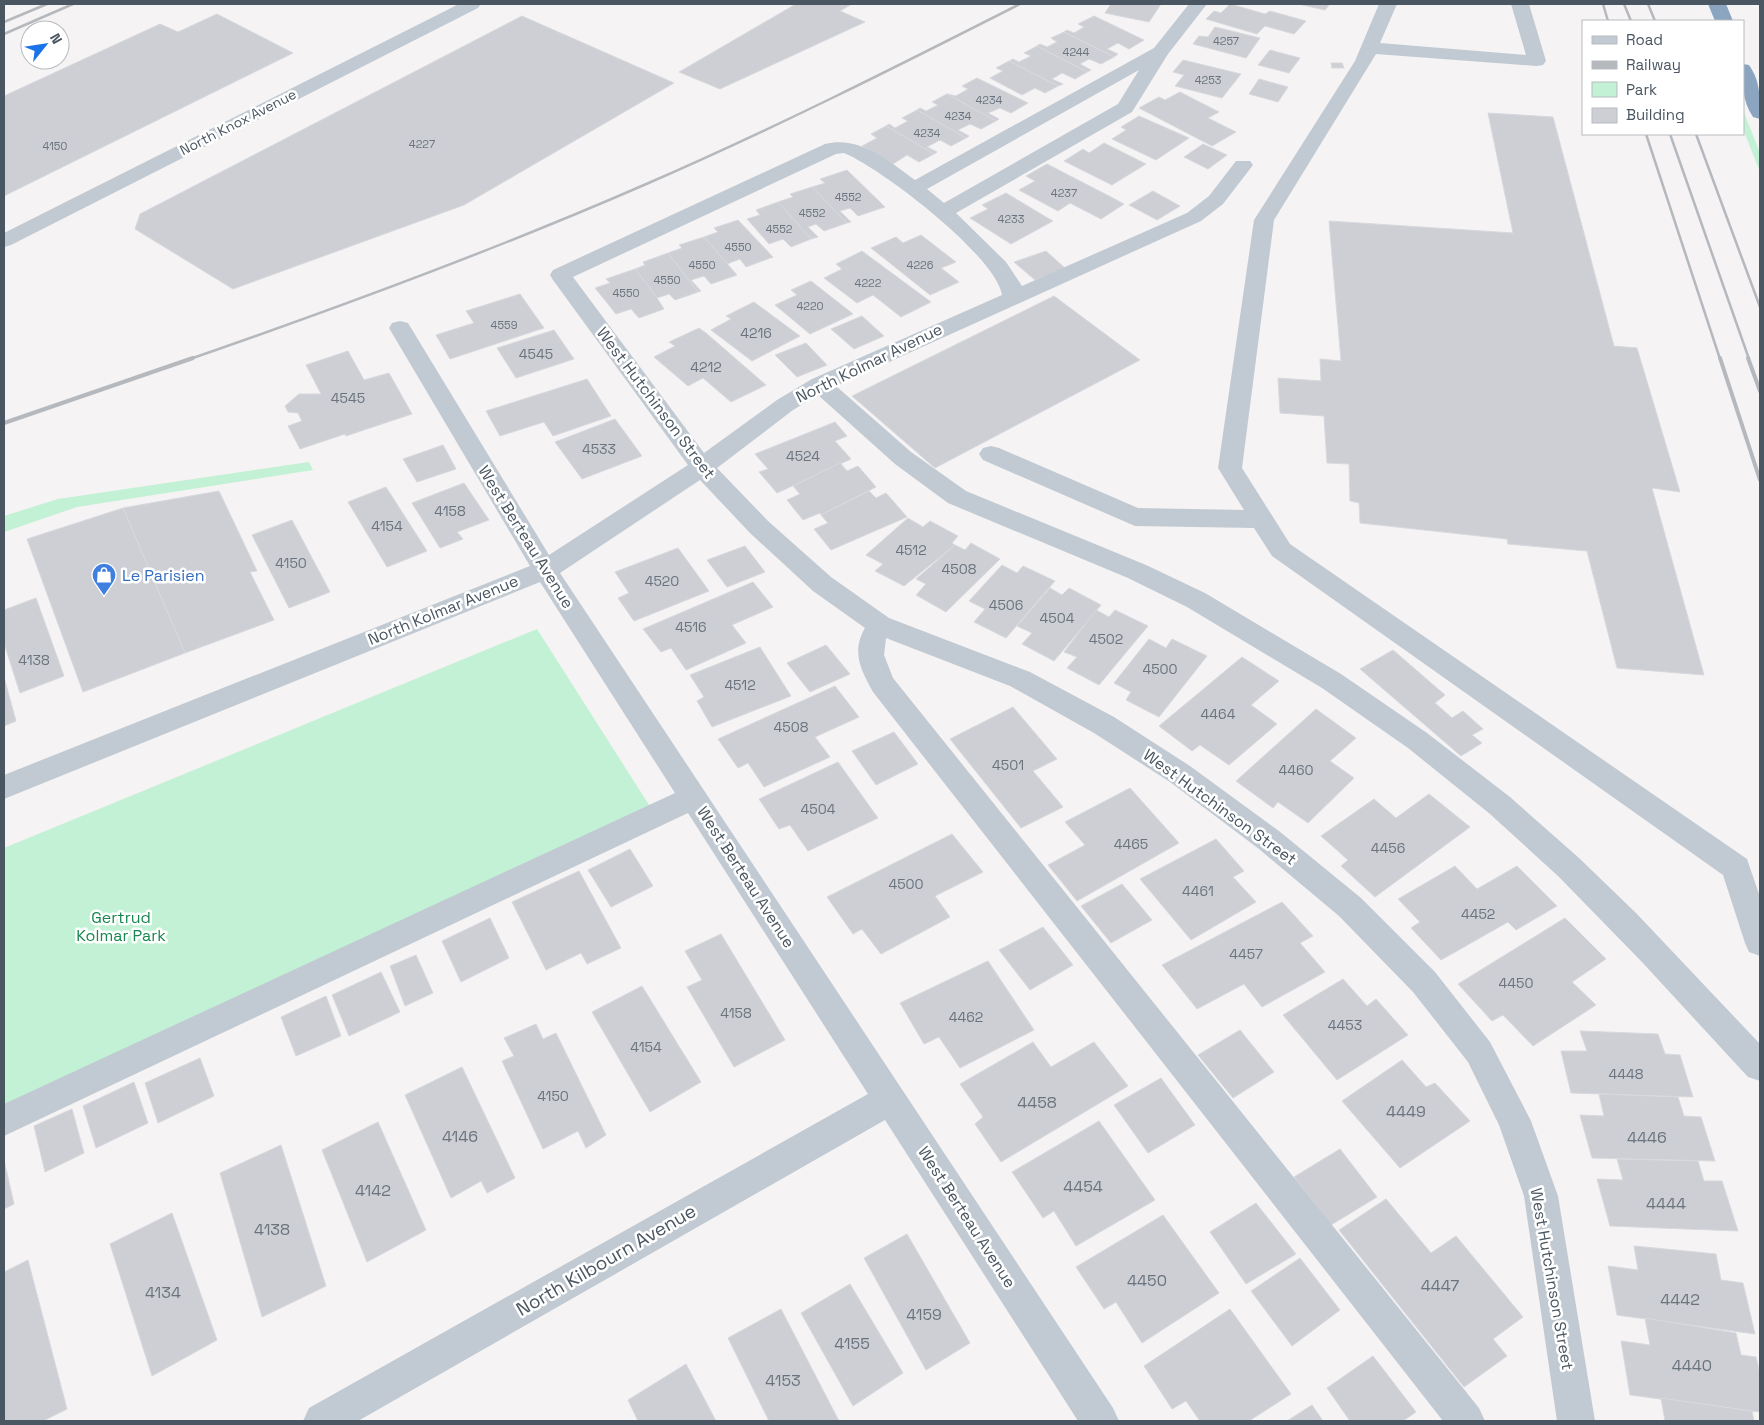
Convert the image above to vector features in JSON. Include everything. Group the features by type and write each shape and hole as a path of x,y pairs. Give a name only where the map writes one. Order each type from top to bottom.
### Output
{"highway":[{"path":"1717,4 1724,20"},
{"path":"1744,72 1760,113"}],"street":[{"name":"North Knox Avenue","path":"4,240 472,4"},
{"path":"943,212 1125,108 1160,52 1198,4"},
{"path":"1388,4 1364,61 1264,220 1230,468 1281,550 1736,868 1760,943"},
{"path":"1370,48 1537,61 1520,4"},
{"path":"1013,296 1010,283 1000,269 943,212 915,188 1160,52"},
{"path":"1017,131 1052,150"},
{"name":"West Hutchinson Street","path":"915,188 861,154 848,148 832,148 561,275 702,467 759,527 822,584 880,625 1020,679 1104,725 1180,774 1269,840 1350,907 1424,982 1479,1052 1514,1121 1541,1196 1576,1421"},
{"name":"North Kolmar Avenue","path":"4,787 545,570 702,467 785,405 820,384 1194,216 1216,200 1243,165"},
{"name":"West Berteau Avenue","path":"400,328 545,570 1100,1421"},
{"path":"820,384 864,424 936,484 957,497 1133,568 1281,650 1378,711 1456,769 1541,841 1619,918 1760,1066"},
{"path":"991,454 1135,517 1262,519"},
{"path":"880,625 870,640 870,661 883,685 1466,1421"},
{"path":"4,1120 694,797"},
{"name":"North Kilbourn Avenue","path":"322,1421 890,1099"}],"green space":[{"path":"1744,113 1760,153 1760,172 1744,132"},
{"path":"309,462 313,470 77,507 4,532 4,516 58,499"},
{"name":"Gertrud Kolmar Park","path":"537,629 651,808 4,1111 4,848"}],"building":[{"path":"796,4 852,4 840,11 865,22 720,89 679,72"},
{"path":"1111,4 1161,4 1149,22 1105,13"},
{"path":"1230,4 1265,14 1270,11 1306,21 1294,34 1265,26 1257,34 1206,19 1214,11 1221,13"},
{"path":"1298,4 1330,4 1325,10"},
{"path":"217,14 293,53 4,196 4,96 60,70 70,70 70,66 160,24 178,32"},
{"path":"522,16 674,83 464,205 233,289 135,229 140,214"},
{"path":"1094,16 1144,40 1129,49 1118,43 1107,49 1118,54 1114,57 1064,32 1067,30 1074,33 1084,27 1078,24"},
{"path":"1215,27 1260,38 1246,58 1193,44 1199,36 1208,37"},
{"path":"1064,32 1114,57 1101,64 1089,59 1080,64 1091,70 1087,72 1037,46 1040,44 1047,47 1057,42 1051,38"},
{"path":"1037,46 1087,72 1075,79 1062,73 1052,79 1063,84 1058,86 1009,61 1013,59 1019,62 1031,56 1024,53"},
{"path":"1270,50 1300,58 1289,73 1258,65"},
{"path":"1183,60 1241,74 1222,98 1175,86 1184,75 1173,72"},
{"path":"1009,61 1058,86 1045,93 1035,88 1022,95 990,78 1003,71 996,68"},
{"path":"1331,63 1342,63 1344,68 1332,68"},
{"path":"977,78 1028,103 1011,113 1000,108 988,113 999,119 996,121 947,94 956,96 968,89 962,86"},
{"path":"1259,79 1288,87 1278,102 1249,94"},
{"path":"1180,92 1219,112 1208,118 1236,132 1212,146 1139,108 1159,97 1165,100"},
{"path":"947,94 996,121 981,129 970,124 958,130 969,136 966,138 917,110 920,108 926,111 938,105 932,102"},
{"path":"917,110 966,138 951,146 940,140 927,147 937,152 934,154 886,126 889,124 895,128 908,121 902,118"},
{"path":"1488,113 1553,117 1614,346 1637,348 1680,492 1652,488 1704,675 1617,668 1587,551 1508,544 1507,539 1360,523 1359,503 1350,501 1349,464 1327,463 1324,416 1280,413 1278,378 1321,381 1320,359 1341,361 1329,221 1513,233"},
{"path":"1139,116 1189,138 1156,160 1112,139 1126,130 1121,127"},
{"path":"886,126 934,154 919,162 907,155 893,164 862,146 877,138 871,134"},
{"path":"1104,143 1146,164 1112,185 1064,161 1083,149 1089,153"},
{"path":"1203,144 1227,155 1208,169 1184,157"},
{"path":"1047,164 1124,204 1101,219 1070,203 1058,211 1019,190 1035,181 1026,176"},
{"path":"847,170 885,207 858,216 850,208 840,211 851,222 847,223 812,187 825,183 820,179"},
{"path":"812,187 847,223 824,231 816,224 808,227 818,237 811,239 778,202 793,197 790,194"},
{"path":"1153,191 1180,206 1157,220 1129,205"},
{"path":"1006,193 1053,221 1011,244 970,218 988,209 982,205"},
{"path":"778,202 811,239 791,247 783,239 769,244 747,219 760,215 756,210"},
{"path":"738,220 773,257 746,267 740,259 727,264 704,237 718,232 714,228"},
{"path":"921,235 956,262 941,268 959,282 930,295 871,248 896,237 903,243"},
{"path":"704,237 737,275 711,284 704,276 691,280 701,291 698,292 668,253 682,248 679,245"},
{"path":"862,251 931,302 901,317 873,295 857,303 824,278 842,269 836,264"},
{"path":"1046,251 1066,269 1035,280 1014,262"},
{"path":"668,253 698,292 675,300 669,294 657,298 635,269 645,265 643,262"},
{"path":"635,269 664,309 639,318 631,309 616,314 595,288 610,283 606,279"},
{"path":"811,281 853,314 810,334 775,305 797,295 791,290"},
{"path":"520,294 544,328 450,359 436,335 474,323 466,311"},
{"path":"1054,296 1140,360 935,468 852,396"},
{"path":"754,302 800,336 752,361 711,330 731,319 726,316"},
{"path":"862,316 884,336 854,349 831,329"},
{"path":"699,328 766,385 731,402 703,378 688,386 654,357 675,346 669,342"},
{"path":"554,330 574,359 516,378 497,348"},
{"path":"806,343 827,365 797,377 775,355"},
{"path":"348,351 364,380 389,373 412,414 300,449 288,426 302,421 298,413 288,412 285,406 299,394 321,394 306,365"},
{"path":"587,379 611,416 553,436 544,422 500,436 486,411"},
{"path":"615,419 642,456 582,479 555,442"},
{"path":"835,422 847,436 835,441 851,459 777,493 759,472 768,469 755,454"},
{"path":"443,445 456,469 417,482 403,459"},
{"path":"840,463 847,471 858,466 876,487 821,515 820,513 803,520 787,500 800,494 793,486"},
{"path":"464,483 489,520 457,532 463,539 440,548 412,503"},
{"path":"386,487 427,551 387,567 348,502"},
{"path":"219,491 257,571 250,572 274,620 185,653 123,508"},
{"path":"869,491 876,498 886,493 907,517 831,550 814,529 828,523 821,515"},
{"name":"Le Parisien","path":"123,508 185,653 83,692 27,539"},
{"path":"908,518 923,527 930,521 958,536 952,543 955,545 904,586 875,571 883,564 866,555"},
{"path":"292,520 330,592 289,608 252,535"},
{"path":"971,543 1000,559 946,612 916,595 926,584 916,579 955,545 965,550"},
{"path":"745,546 765,572 727,587 707,560"},
{"path":"678,548 709,591 634,621 618,598 629,593 615,572"},
{"path":"1002,565 1017,573 1023,566 1055,581 1006,638 974,622 985,609 969,601"},
{"path":"753,582 773,607 732,625 746,643 686,670 671,648 661,652 643,629"},
{"path":"1050,588 1062,595 1069,588 1101,605 1054,661 1022,644 1032,633 1017,626"},
{"path":"36,598 64,676 20,693 4,643 4,610"},
{"path":"1096,610 1109,617 1115,610 1148,626 1099,685 1067,668 1077,657 1064,652"},
{"path":"1149,639 1166,648 1172,639 1207,656 1159,717 1126,700 1131,692 1114,683"},
{"path":"826,645 850,674 810,692 787,663"},
{"path":"760,647 791,696 712,727 697,701 704,697 690,675"},
{"path":"1393,650 1445,695 1435,703 1452,718 1463,711 1483,729 1472,735 1482,743 1461,756 1360,669"},
{"path":"1242,657 1279,681 1251,705 1277,724 1229,765 1200,745 1192,751 1159,726"},
{"path":"4,677 16,721 4,726"},
{"path":"835,686 859,717 815,737 830,757 764,787 748,763 738,768 718,739"},
{"path":"1013,707 1057,759 1033,771 1063,807 1021,828 950,739"},
{"path":"1316,709 1356,738 1330,761 1354,778 1308,823 1278,802 1273,808 1236,781"},
{"path":"894,732 918,764 876,785 852,751"},
{"path":"838,762 878,818 808,851 790,825 779,829 759,799"},
{"path":"1130,788 1179,843 1077,901 1048,865 1085,845 1065,822"},
{"path":"1429,794 1470,827 1375,897 1341,866 1348,860 1321,836 1374,799 1396,818"},
{"path":"952,834 983,872 935,896 950,917 881,954 862,929 853,934 827,897"},
{"path":"1216,839 1244,871 1233,877 1256,902 1191,940 1140,879"},
{"path":"630,849 653,886 611,907 588,870"},
{"path":"1455,866 1477,889 1517,866 1557,906 1516,930 1508,922 1441,960 1411,928 1420,922 1398,899"},
{"path":"579,871 621,948 587,964 581,953 546,970 512,902"},
{"path":"1122,884 1152,920 1111,943 1081,906"},
{"path":"1282,902 1313,936 1300,943 1325,972 1262,1007 1244,984 1197,1009 1162,965"},
{"path":"490,918 509,958 461,982 442,941"},
{"path":"1565,918 1606,959 1572,982 1596,1005 1533,1046 1503,1015 1492,1021 1458,984"},
{"path":"1043,927 1073,965 1030,990 999,950"},
{"path":"721,934 785,1040 734,1067 687,987 702,980 685,951"},
{"path":"416,955 433,993 405,1006 390,966"},
{"path":"988,961 1034,1030 960,1068 939,1037 924,1044 900,1003"},
{"path":"381,972 400,1012 349,1036 332,995"},
{"path":"1343,979 1367,1006 1376,999 1408,1035 1337,1080 1283,1015"},
{"path":"642,986 701,1082 650,1112 592,1012"},
{"path":"326,996 341,1036 296,1056 281,1017"},
{"path":"536,1024 543,1039 556,1033 606,1135 586,1148 578,1131 543,1149 502,1061 514,1056 504,1038"},
{"path":"1240,1030 1274,1072 1233,1098 1198,1055"},
{"path":"1580,1031 1658,1034 1665,1054 1680,1055 1693,1097 1571,1093 1561,1051 1587,1051"},
{"path":"1033,1042 1051,1067 1094,1042 1128,1086 1001,1162 975,1124 983,1117 960,1084"},
{"path":"200,1058 214,1096 158,1123 145,1083"},
{"path":"1402,1060 1426,1087 1435,1083 1470,1121 1400,1168 1342,1101"},
{"path":"462,1067 515,1178 487,1193 481,1181 451,1198 405,1095"},
{"path":"1161,1078 1195,1125 1148,1153 1114,1105"},
{"path":"134,1082 148,1123 96,1148 83,1106"},
{"path":"1599,1094 1678,1097 1684,1116 1701,1117 1715,1161 1592,1158 1580,1115 1604,1116"},
{"path":"72,1109 84,1153 45,1172 34,1126"},
{"path":"1099,1121 1155,1200 1076,1246 1054,1211 1043,1218 1012,1172"},
{"path":"378,1122 426,1230 367,1262 322,1150"},
{"path":"281,1145 326,1286 262,1317 220,1173"},
{"path":"1340,1149 1377,1197 1331,1225 1294,1177"},
{"path":"1617,1159 1698,1161 1704,1181 1722,1181 1738,1231 1610,1226 1597,1179 1623,1180"},
{"path":"4,1160 14,1204 4,1209"},
{"path":"1386,1199 1431,1253 1456,1236 1523,1317 1493,1339 1507,1356 1464,1387 1339,1230"},
{"path":"1256,1203 1296,1254 1246,1284 1210,1232"},
{"path":"172,1213 217,1340 152,1376 110,1244"},
{"path":"1163,1215 1219,1293 1142,1343 1116,1302 1104,1309 1076,1267"},
{"path":"907,1234 970,1343 926,1370 864,1258"},
{"path":"1634,1246 1716,1254 1721,1280 1743,1283 1755,1334 1617,1315 1608,1266 1638,1270"},
{"path":"1300,1258 1340,1310 1292,1346 1251,1291"},
{"path":"28,1260 67,1409 43,1421 4,1421 4,1272"},
{"path":"850,1284 903,1373 853,1406 801,1313"},
{"path":"781,1309 839,1421 769,1421 728,1338"},
{"path":"1230,1309 1291,1394 1249,1421 1200,1421 1186,1401 1172,1409 1144,1366"},
{"path":"1645,1318 1736,1333 1741,1355 1756,1357 1760,1374 1760,1412 1630,1395 1621,1341 1650,1345"},
{"path":"1373,1356 1416,1412 1403,1421 1350,1421 1327,1388"},
{"path":"686,1364 716,1421 638,1421 628,1400"},
{"path":"1661,1398 1752,1411 1754,1421 1665,1421"},
{"path":"1312,1405 1323,1421 1287,1421"}],"railway":[{"path":"4,22 47,4"},
{"path":"4,34 73,4"},
{"path":"190,359 305,319 588,209 692,164 786,120 1020,4"},
{"path":"1603,4 1608,20"},
{"path":"1624,4 1631,20"},
{"path":"1648,4 1655,20"},
{"path":"1646,135 1720,359"},
{"path":"1670,135 1749,359"},
{"path":"1696,135 1760,307"},
{"path":"4,423 193,358"},
{"path":"1720,358 1760,480"},
{"path":"1748,358 1760,391"}],"place":[{"name":"Le Parisien","path":"104,596"}]}
